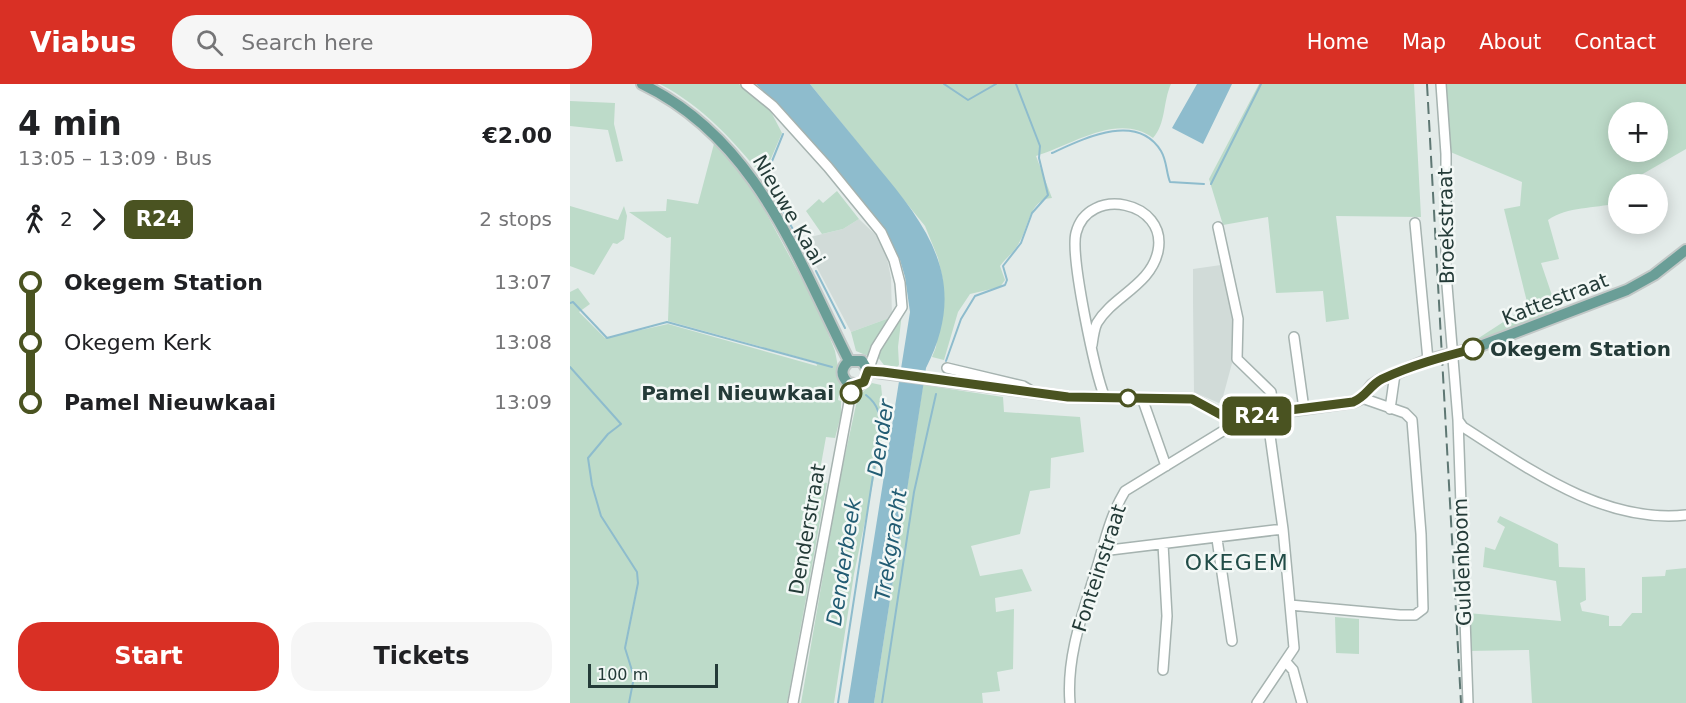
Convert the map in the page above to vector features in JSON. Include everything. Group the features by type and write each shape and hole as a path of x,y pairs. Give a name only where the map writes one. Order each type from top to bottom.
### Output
{"main road":[{"name":"Nieuwe Kaai","path":"642,84 686,110 716,134 742,162 787,237 849,361 842,374 852,386"},
{"name":"Kattestraat","path":"1362,398 1372,385 1428,360 1453,354 1553,320 1627,290 1654,275 1686,250"},
{"path":"849,361 862,361 868,371"},
{"path":"868,371 1035,393 1094,398 1192,399 1236,423 1271,413 1362,398"},
{"path":"852,386 864,382 868,371"}],"street":[{"path":"746,84 773,106 880,232 897,272 902,307 876,348 868,371"},
{"name":"Broekstraat","path":"1441,84 1446,164 1446,273 1458,420"},
{"path":"1092,345 1096,325 1148,274 1158,251 1157,230 1151,219 1142,210 1125,203 1107,204 1092,210 1076,232 1076,261 1096,373 1105,398"},
{"path":"1414,224 1428,360"},
{"path":"1218,227 1238,319 1237,359 1271,392 1271,413 1294,648 1257,703"},
{"path":"1294,337 1304,409"},
{"path":"947,368 1023,386 1035,393"},
{"path":"1094,398 1096,373"},
{"path":"1390,409 1395,374"},
{"name":"Denderstraat","path":"793,703 852,386"},
{"path":"1142,398 1166,466"},
{"path":"1290,605 1400,615 1415,615 1423,609 1416,460 1409,416 1362,398"},
{"path":"1458,420 1463,427 1530,469 1576,493 1641,515 1686,515"},
{"name":"Guldenboom","path":"1458,420 1468,703"},
{"name":"Fonteinstraat","path":"1070,703 1070,668 1075,640 1108,528 1125,491 1236,423"},
{"path":"1102,551 1216,539 1283,529"},
{"path":"1216,539 1232,641"},
{"path":"1163,544 1167,616 1163,670"},
{"path":"1286,662 1293,670 1302,703"}],"shaded area":[{"path":"859,219 881,240 886,253 891,278 892,317 851,332 802,239 843,229"},
{"path":"1221,265 1235,331 1234,356 1221,404 1194,392 1193,269"}],"green space":[{"path":"660,84 739,84 768,106 782,133 763,177 716,125 690,103"},
{"path":"810,84 1171,84 1160,126 1153,138 1139,131 1125,128 1110,129 1036,156 1052,198 1044,200 1034,208 1019,243 1000,266 1005,280 1000,287 970,294 958,312 944,360 932,357 936,347 943,281 938,258 925,226"},
{"path":"1259,84 1414,84 1421,217 1336,216 1349,319 1326,322 1323,291 1276,293 1268,217 1223,225 1209,179"},
{"path":"1442,84 1686,84 1686,149 1668,159 1668,102 1608,102 1608,162 1663,162 1643,174 1608,174 1608,205 1564,212 1548,220 1559,259 1541,263 1558,313 1471,343 1528,306 1504,209 1520,206 1522,182 1448,151"},
{"path":"570,101 615,103 614,124 623,161 616,162 608,130 570,126"},
{"path":"715,140 732,158 757,196 820,313 835,351 841,383 838,400 841,401 841,415 835,438 826,437 818,481 827,483 787,703 570,703 570,292 578,288 590,304 579,312 605,338 668,324 817,366 816,362 668,321 671,237 667,238 629,212 666,211 667,199 698,204"},
{"path":"837,191 859,219 843,229 822,234 806,211 819,199 823,203"},
{"path":"570,206 618,220 624,206 627,216 624,239 617,244 613,243 594,275 570,266"},
{"path":"902,313 898,347 899,365 897,367 884,365 877,356"},
{"path":"892,317 870,347 868,356 856,351 851,332"},
{"path":"872,383 881,385 885,425 854,574 834,703 801,703 839,483 856,405 861,394"},
{"path":"923,385 1003,397 1004,412 1080,417 1084,452 1051,458 1050,488 1030,491 1020,534 971,546 980,576 1022,569 1032,591 995,598 996,612 1014,609 1013,669 997,672 1000,691 982,693 983,703 874,703"},
{"path":"1500,516 1558,544 1559,567 1585,568 1586,600 1580,603 1582,611 1609,616 1609,626 1621,626 1632,613 1642,613 1642,577 1665,576 1666,570 1686,568 1686,703 1532,703 1529,650 1467,651 1467,613 1561,621 1556,581 1483,567 1485,547 1495,550 1505,527 1497,522"},
{"path":"1335,617 1359,619 1359,654 1336,653"}],"water":[{"path":"756,84 810,84 913,213 928,236 938,260 944,284 944,310 938,338 926,368 874,703 848,703 910,312 905,277 900,260 886,232 793,120"},
{"path":"1197,84 1232,84 1203,144 1172,128"}],"waterway":[{"name":"Trekgracht","path":"944,84 968,100 996,84"},
{"name":"Trekgracht","path":"946,361 961,319 975,296 1005,285 1007,280 1003,266 1021,243 1032,213 1048,195 1039,158 1040,146 1016,84"},
{"name":"Trekgracht","path":"1211,184 1261,84"},
{"name":"Trekgracht","path":"1052,153 1095,135 1125,131 1138,133 1151,139 1161,151 1170,182 1204,184"},
{"path":"783,134 766,176 768,184 812,264"},
{"path":"816,271 845,328"},
{"path":"570,303 573,302 607,338 667,322 832,367"},
{"path":"570,367 621,424 608,434 588,458 592,485 601,516 637,572 638,583 625,648 634,677 629,703"},
{"name":"Trekgracht","path":"882,703 914,492 936,394"},
{"name":"Denderbeek","path":"838,703 880,430 878,411 866,395"}],"railway":[{"path":"1427,84 1461,703"}],"bus line":[{"name":"R24","path":"851,393 852,386 864,382 868,371 883,372 1068,397 1192,399 1236,423 1274,412 1353,402 1362,398 1372,385 1380,380 1428,360 1473,349"}],"place":[{"name":"Okegem Station","path":"1473,349"},
{"name":"Pamel Nieuwkaai","path":"851,393"}],"district":[{"name":"OKEGEM","path":"1237,562"}],"water label":[{"name":"Dender","path":"881,438"}]}
